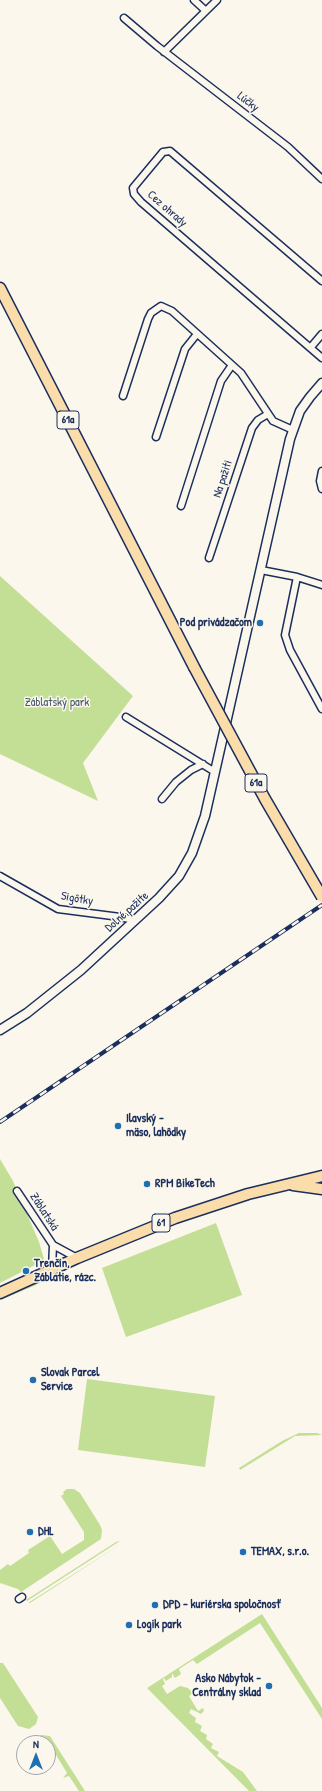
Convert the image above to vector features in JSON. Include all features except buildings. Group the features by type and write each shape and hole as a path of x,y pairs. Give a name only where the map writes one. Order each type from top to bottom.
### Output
{"main road":[{"name":"61a","path":"0,288 194,667 265,799 322,898"},
{"name":"61","path":"0,1293 52,1268 175,1218 248,1194 322,1176"},
{"path":"289,1184 322,1190"}],"street":[{"path":"194,0 206,11"},
{"path":"164,52 217,0"},
{"name":"Lúčky","path":"124,18 164,52 288,147 322,179"},
{"name":"Cez ohrady","path":"322,282 170,151 163,152 133,188 134,194 141,202 322,358"},
{"path":"123,396 148,319 156,308 166,307 247,380 268,414 276,423 293,430"},
{"path":"156,437 185,349 197,334"},
{"path":"311,347 322,334"},
{"path":"181,506 221,380 232,365"},
{"name":"Dolné pažite","path":"0,1030 27,1013 81,970 173,884 192,853 202,829 293,430 300,411 322,383"},
{"name":"Na pažiti","path":"209,558 252,428 258,420 268,414"},
{"path":"322,471 320,482 322,489"},
{"path":"261,570 297,577 322,586"},
{"path":"297,577 285,635 290,650 322,709"},
{"path":"126,717 215,772"},
{"path":"162,798 176,782 190,770 203,764"},
{"name":"Sigôtky","path":"0,876 58,909 120,916 134,920"},
{"name":"Záblatská","path":"17,1191 52,1245 77,1258"},
{"name":"Záblatská","path":"52,1245 52,1268"}],"green space":[{"name":"Záblatský park","path":"0,576 133,696 83,763 98,801 0,754"},
{"path":"0,1159 13,1181 39,1242 44,1259 0,1283"},
{"path":"216,1223 242,1295 126,1337 102,1268"},
{"path":"72,1266 34,1286 0,1300 60,1270"},
{"path":"87,1379 215,1396 205,1467 78,1450"},
{"path":"299,1433 317,1433 322,1435 295,1436 240,1470 239,1468 282,1441"},
{"path":"67,1489 74,1489 80,1493 100,1525 102,1530 101,1539 21,1592 18,1589 0,1583 0,1570 8,1564 10,1566 29,1553 28,1550 50,1536 62,1554 84,1540 84,1532 61,1496"},
{"path":"120,1541 27,1601 26,1600 116,1542"},
{"path":"121,1544 30,1603 28,1603"},
{"path":"262,1614 322,1708 322,1719 260,1623 197,1664 193,1660 179,1669 181,1674 175,1678 172,1673 172,1677 166,1681 164,1678 165,1684 162,1686 167,1694 180,1686 188,1688 193,1693 189,1696 198,1711 203,1708 204,1711 201,1714 191,1709 189,1713 196,1718 195,1722 202,1726 200,1731 207,1735 206,1739 213,1744 211,1748 219,1752 217,1756 243,1772 257,1791 249,1791 147,1688"},
{"path":"0,1663 3,1663 38,1717 36,1724 29,1729 18,1726 0,1698"},
{"path":"56,1745 85,1791 79,1791 69,1776 63,1778 67,1773 56,1755"}],"railway":[{"path":"0,1122 322,905"}],"place":[{"name":"Pod privádzačom","path":"260,623"},
{"name":"Ilavský - mäso, lahôdky","path":"118,1126"},
{"name":"RPM BikeTech","path":"147,1184"},
{"name":"Trenčín, Záblatie, rázc.","path":"26,1271"},
{"name":"Slovak Parcel Service","path":"33,1380"},
{"name":"DHL","path":"30,1532"},
{"name":"TEMAX, s.r.o.","path":"243,1552"},
{"name":"DPD - kuriérska spoločnosť","path":"155,1605"},
{"name":"Logik park","path":"129,1625"},
{"name":"Asko Nábytok - Centrálny sklad","path":"269,1686"}]}
